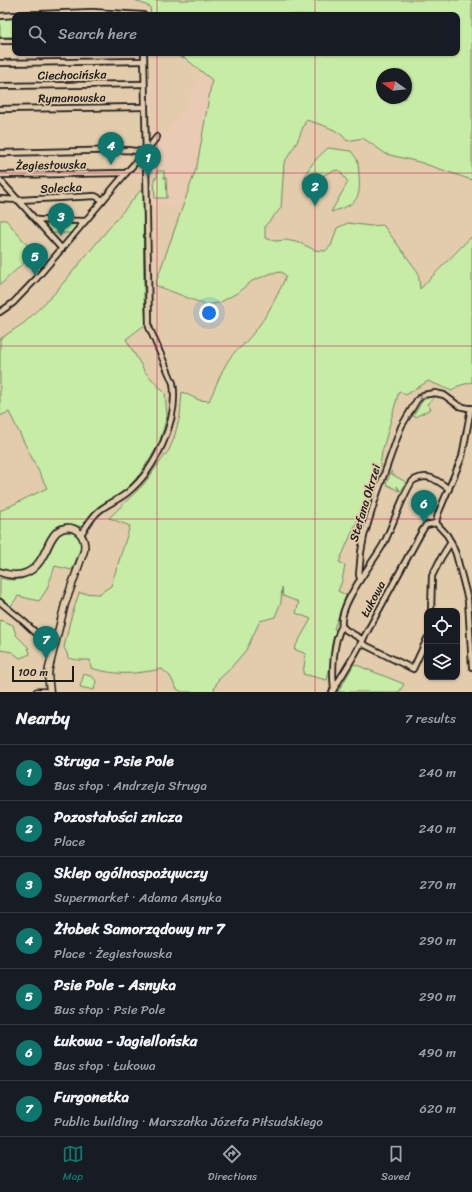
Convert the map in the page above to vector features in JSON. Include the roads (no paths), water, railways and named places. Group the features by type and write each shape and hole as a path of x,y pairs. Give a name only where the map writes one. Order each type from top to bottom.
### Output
{"street":[{"path":"0,16 12,15"},
{"path":"0,41 12,41"},
{"path":"82,534 99,510 128,492 143,475 164,444 175,393 172,380 149,327 144,56"},
{"path":"0,63 144,61"},
{"name":"Ciechocińska","path":"0,86 144,84"},
{"name":"Rymanowska","path":"0,109 145,107"},
{"path":"0,312 13,302 36,279 157,137"},
{"path":"0,152 127,150 145,152"},
{"name":"Żegiestowska","path":"0,175 126,173"},
{"path":"0,180 62,249"},
{"name":"Solecka","path":"0,199 19,200 95,196 103,200"},
{"path":"37,220 85,221"},
{"name":"Stefana Okrzei","path":"360,578 361,552 364,536 393,446 401,427 417,400 428,393 444,395 459,406 471,408"},
{"path":"471,408 462,457 450,489 438,514 436,523 451,542 470,600 472,667"},
{"path":"333,690 334,659 342,626 342,618 346,607 360,578 384,544 410,482 421,477 428,476 450,489"},
{"name":"Łukowa","path":"333,690 362,641 422,531 426,525 436,523"},
{"path":"0,572 13,576 22,575 30,571 40,562 54,535 62,529 71,528 82,534 85,542 84,551 65,604 53,647 48,672 50,692"},
{"path":"431,608 432,576 440,558 451,542"},
{"path":"0,602 53,647"},
{"path":"342,626 362,641 413,669 425,644"},
{"path":"37,692 45,692"}],"place":[{"name":"Żłobek Samorządowy nr 7","path":"111,165"},
{"name":"Struga - Psie Pole","path":"148,177"},
{"name":"Pozostałości znicza","path":"315,206"},
{"name":"Sklep ogólnospożywczy","path":"61,236"},
{"name":"Psie Pole - Asnyka","path":"35,276"},
{"name":"Łukowa - Jagiellońska","path":"424,523"},
{"name":"Furgonetka","path":"46,659"}]}
